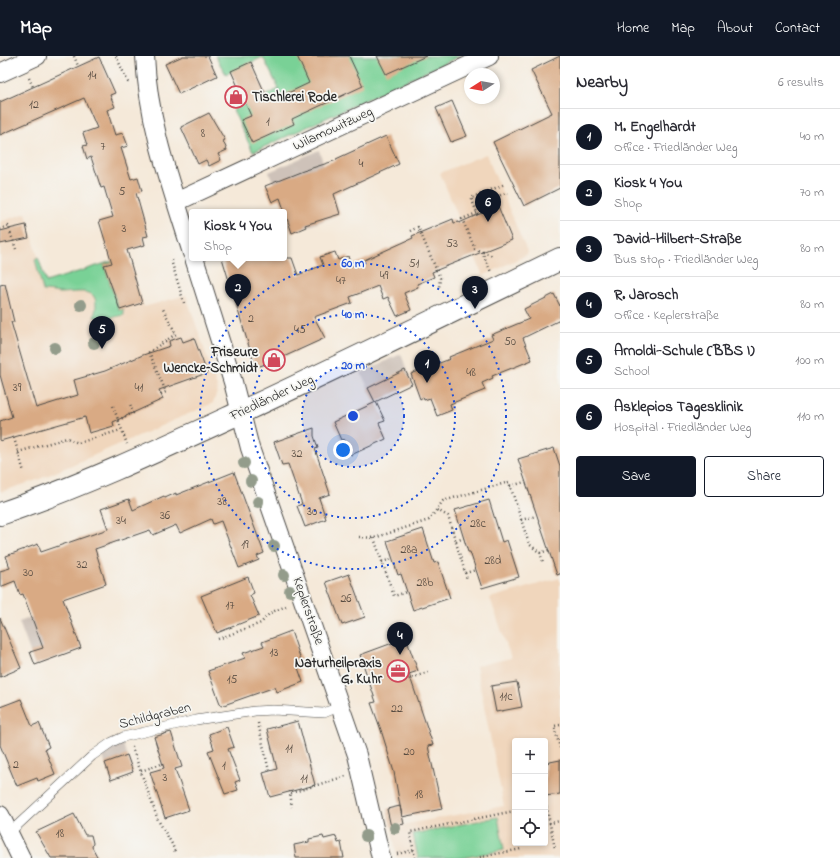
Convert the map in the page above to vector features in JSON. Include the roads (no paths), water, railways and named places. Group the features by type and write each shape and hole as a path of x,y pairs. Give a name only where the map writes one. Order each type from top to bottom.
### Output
{"street":[{"path":"0,73 37,56"},
{"path":"144,56 148,92 156,132 189,243"},
{"name":"Wilamowitzweg","path":"176,202 489,56"},
{"name":"Friedländer Weg","path":"0,514 49,498 135,461 341,366 560,259"},
{"name":"Keplerstraße","path":"195,261 241,412 250,448 357,755 381,858"},
{"path":"0,816 21,858"}],"lane":[{"name":"Schildgraben","path":"8,834 92,756 112,742 128,735 196,720 255,711 273,710 324,713 341,706"}],"place":[{"name":"Tischlerei Rode","path":"236,97"},
{"name":"Asklepios Tagesklinik","path":"488,222"},
{"name":"Kiosk 4 You","path":"238,307"},
{"name":"David-Hilbert-Straße","path":"475,309"},
{"name":"Arnoldi-Schule (BBS I)","path":"102,349"},
{"name":"Friseure Wencke–Schmidt","path":"274,360"},
{"name":"M. Engelhardt","path":"427,383"},
{"name":"R. Jarosch","path":"400,655"},
{"name":"Naturheilpraxis G. Kuhr","path":"398,671"}]}
